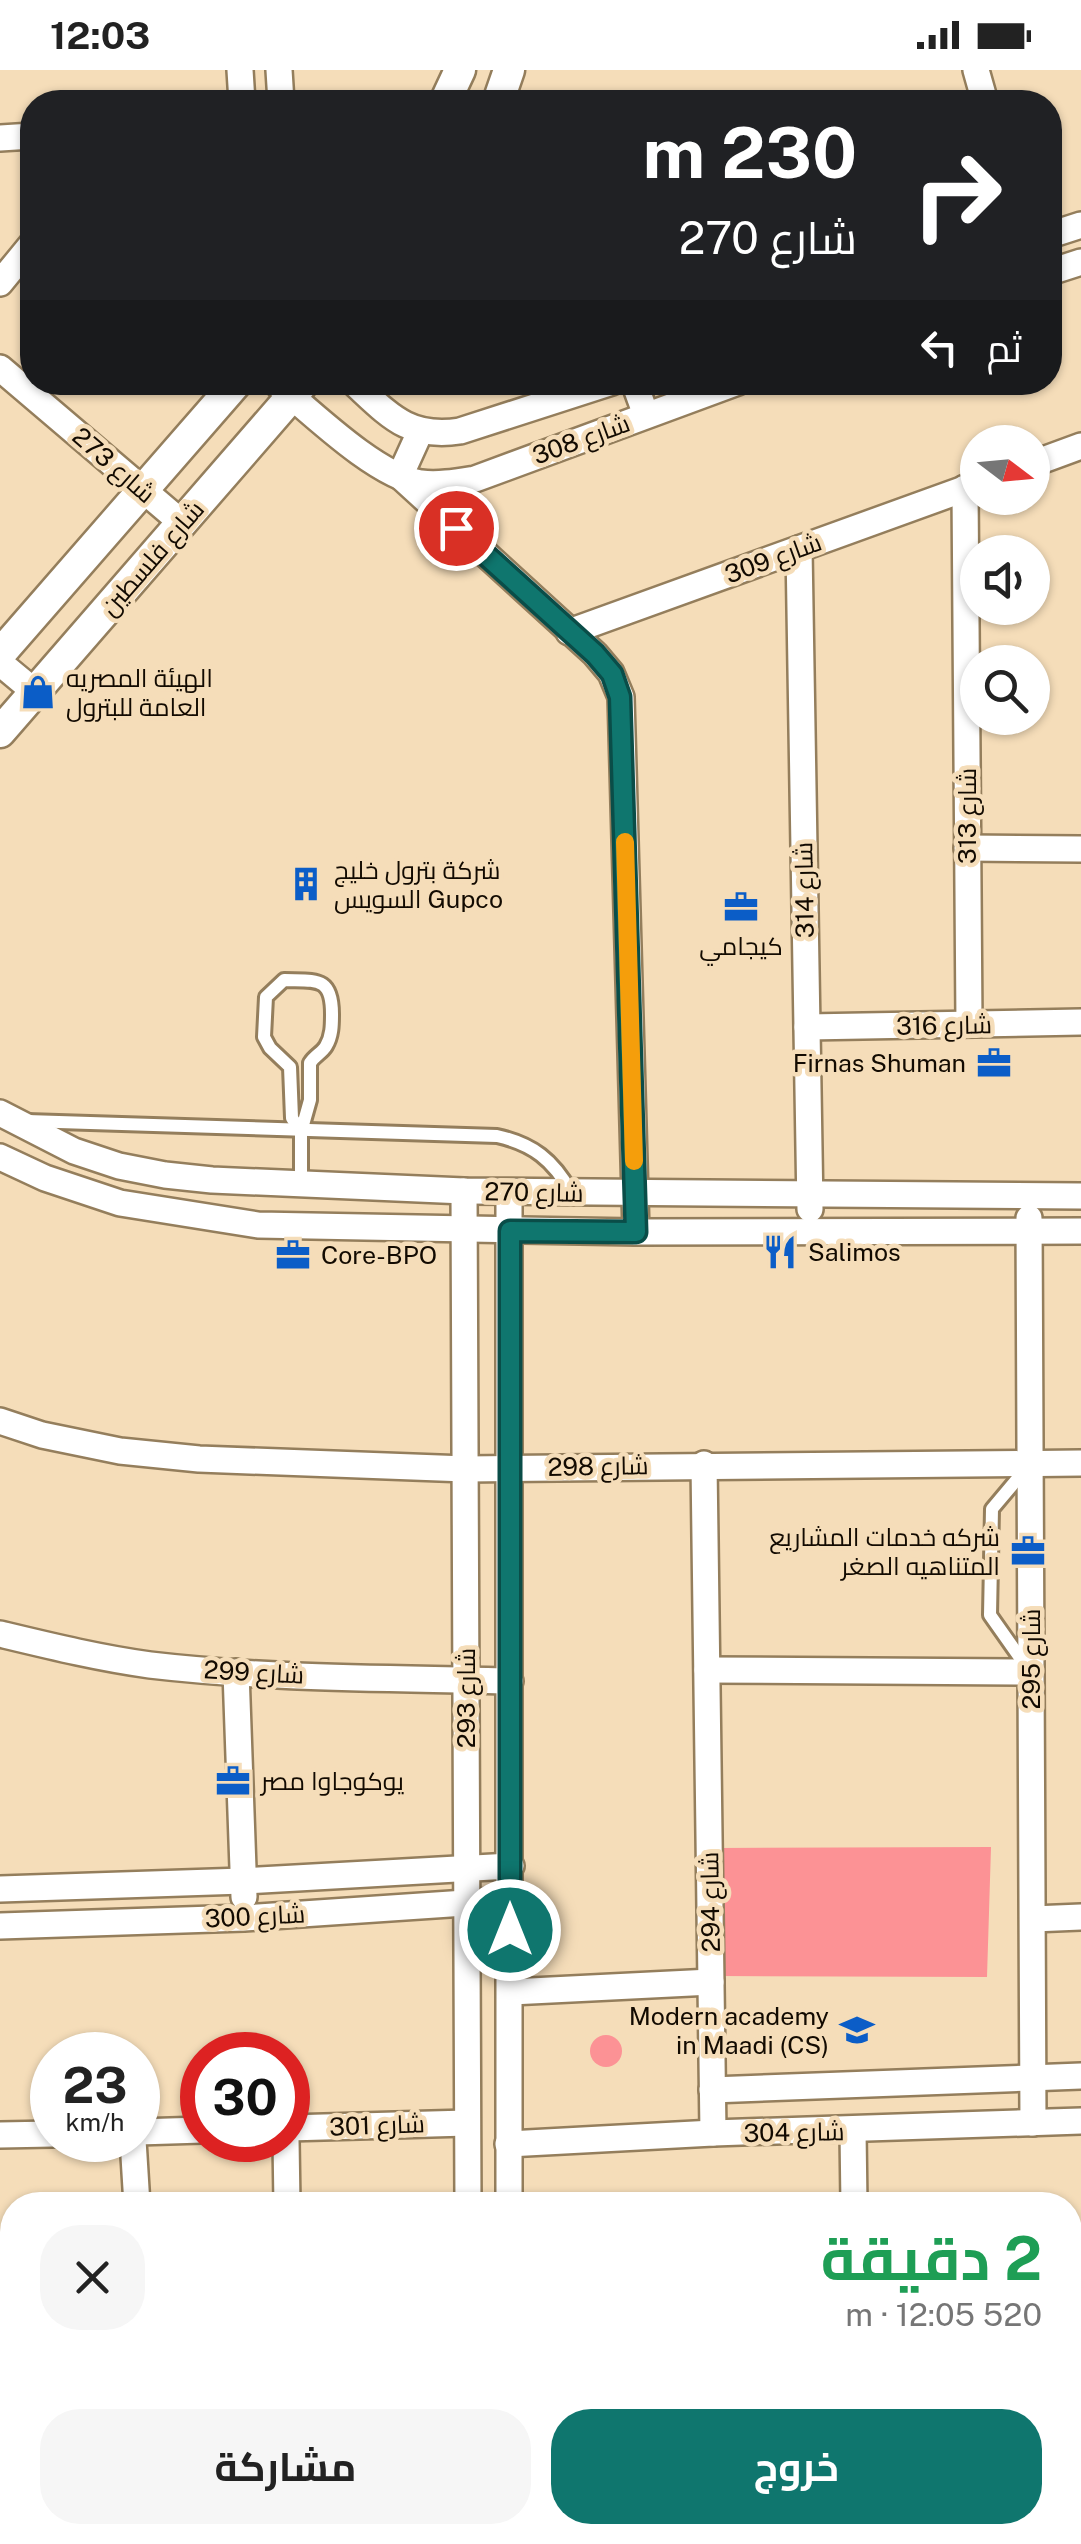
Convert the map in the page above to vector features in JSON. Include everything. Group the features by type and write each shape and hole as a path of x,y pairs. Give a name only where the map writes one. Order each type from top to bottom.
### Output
{"street":[{"path":"0,284 20,259"},
{"name":"شارع 273","path":"0,368 20,385"},
{"name":"شارع 273","path":"32,395 182,524"},
{"name":"شارع فلسطين","path":"0,654 226,395"},
{"name":"شارع فلسطين","path":"0,732 182,524 285,395"},
{"name":"شارع 308","path":"300,395 367,456 400,476 446,484 474,479 702,395"},
{"path":"369,395 401,424 420,432 400,476 612,674 620,697 636,1232"},
{"name":"شارع 308","path":"420,432 460,431 572,395"},
{"path":"639,395 646,415"},
{"path":"1050,457 1081,446"},
{"name":"شارع 309","path":"569,632 960,490"},
{"name":"شارع 313","path":"968,1024 971,515"},
{"name":"شارع 314","path":"798,549 810,1231"},
{"path":"0,663 36,692"},
{"path":"967,848 1081,850"},
{"name":"شارع 316","path":"806,1027 1081,1022"},
{"name":"شارع 270","path":"5,1117 74,1151 119,1166 165,1176 301,1186 635,1194 1081,1196"},
{"name":"شارع 270","path":"0,1157 45,1178 120,1204 212,1220 302,1227 636,1232 1081,1231"},
{"path":"301,1186 302,1227"},
{"name":"شارع 293","path":"464,1191 468,2192"},
{"name":"شارع 293","path":"509,2192 510,1192"},
{"name":"شارع 295","path":"1029,1196 1033,2122"},
{"name":"شارع 298","path":"0,1421 42,1435 120,1452 199,1460 466,1469 1081,1463"},
{"name":"شارع 294","path":"704,1464 713,2133"},
{"name":"شارع 299","path":"0,1634 68,1651 148,1664 236,1672 510,1681"},
{"path":"706,1670 1030,1672"},
{"path":"236,1672 244,1918"},
{"name":"شارع 300","path":"0,1889 510,1866"},
{"name":"شارع 300","path":"0,1926 244,1918 510,1900"},
{"path":"1033,1919 1081,1917"},
{"path":"510,1992 711,1982"},
{"name":"شارع 304","path":"712,2090 1081,2076"},
{"name":"شارع 304","path":"508,2144 1081,2121"},
{"name":"شارع 301","path":"310,2127 468,2123"},
{"path":"853,2131 854,2192"},
{"path":"0,2135 30,2134"},
{"path":"134,2162 136,2192"},
{"path":"286,2162 287,2192"}],"lane":[{"path":"301,1132 292,1118 293,1077 287,1063 264,1037 266,996 284,980 316,981 326,986 332,996 331,1035 310,1063 310,1100 301,1132 301,1186"},
{"path":"287,1063 310,1063"},
{"path":"5,1117 301,1132 497,1136 521,1142 542,1154 559,1171 570,1192"},
{"path":"1030,1463 992,1510 990,1615 1030,1672"}],"shaded area":[{"path":"991,1847 987,1977 719,1976 720,1848"},
{"path":"606,2035 617,2040 622,2051 617,2062 606,2067 595,2062 590,2051 595,2040"}],"slow traffic":[{"path":"625,842 634,1161"}],"place":[{"name":"الهيئة المصريه العامة للبترول","path":"38,692"},
{"name":"شركة بترول خليج السويس Gupco","path":"306,884"},
{"name":"كيجامي","path":"741,907"},
{"name":"Firnas Shuman","path":"994,1063"},
{"name":"Salimos","path":"780,1252"},
{"name":"Core-BPO","path":"293,1255"},
{"name":"شركه خدمات المشاريع المتناهيه الصغر","path":"1028,1551"},
{"name":"يوكوجاوا مصر","path":"233,1781"},
{"name":"Modern academy in Maadi (CS)","path":"857,2030"}],"route":[{"path":"456,528 595,654 612,674 620,697 636,1232 510,1231 510,1930"}]}
